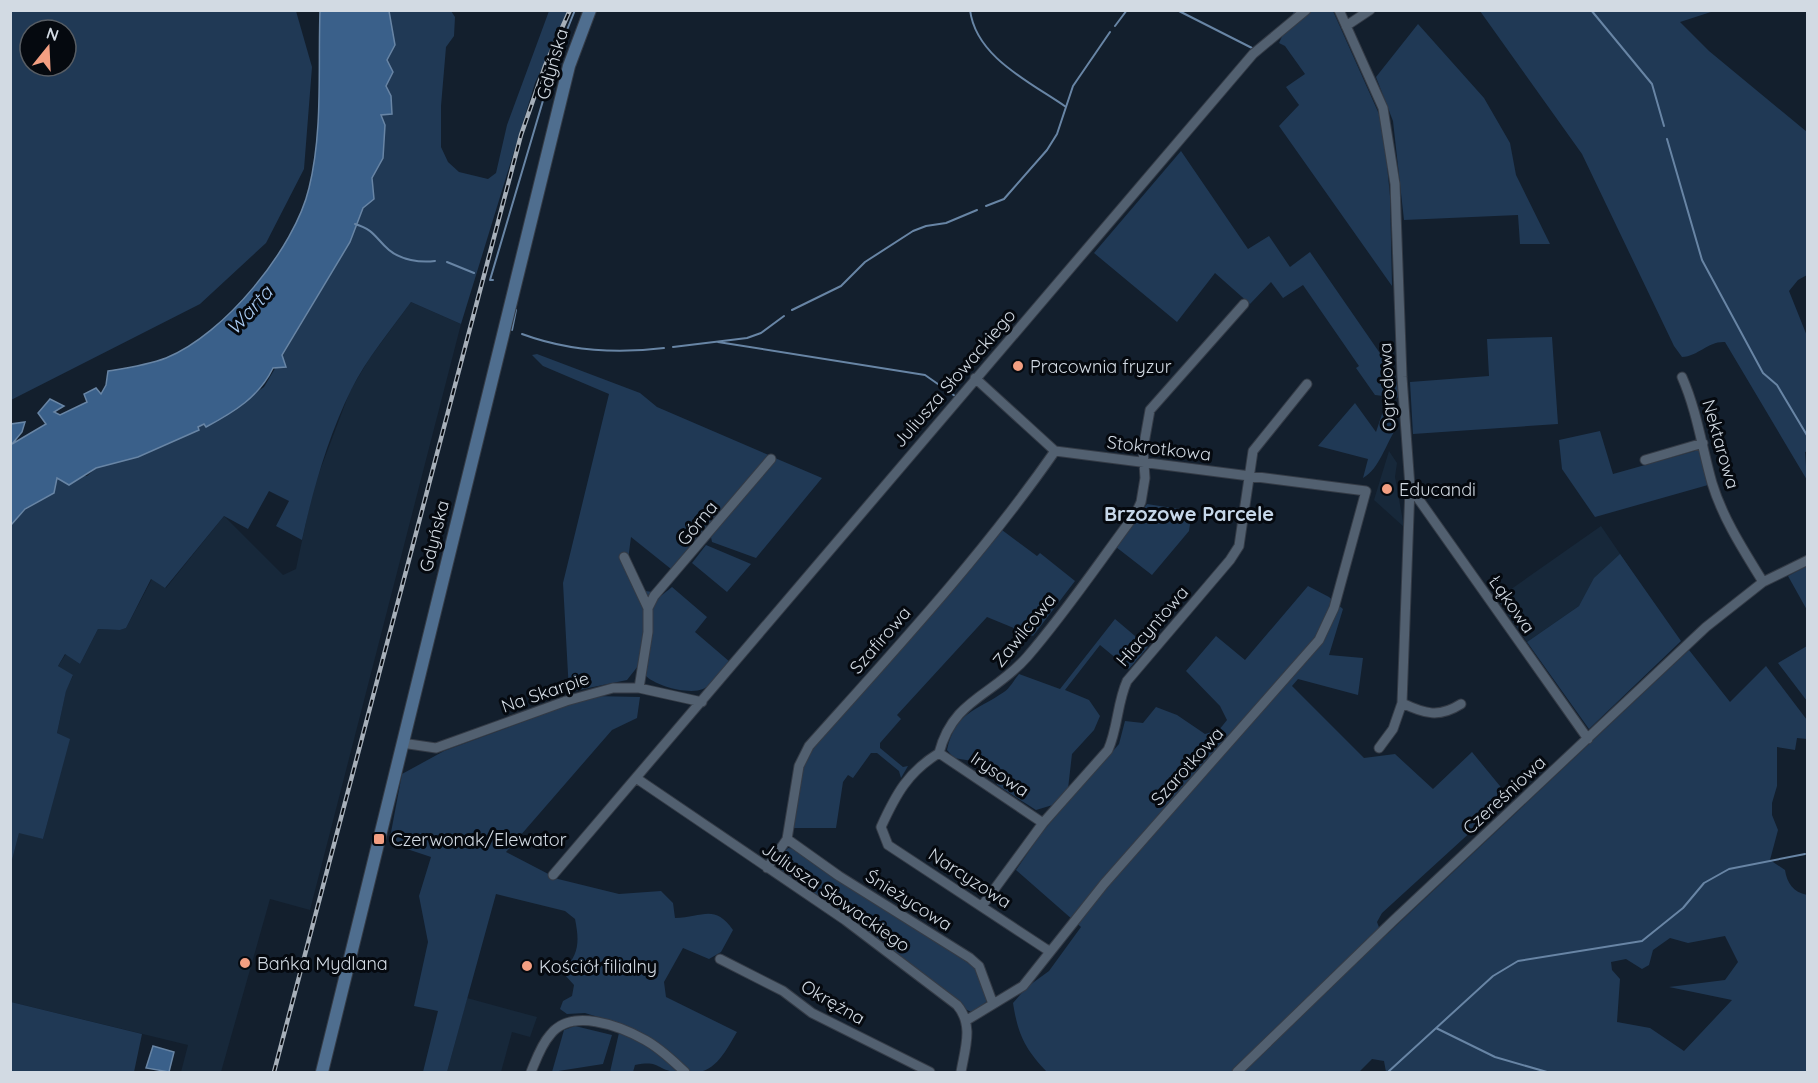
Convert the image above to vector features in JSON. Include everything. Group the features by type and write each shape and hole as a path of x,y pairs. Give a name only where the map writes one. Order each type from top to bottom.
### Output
{"main road":[{"name":"Gdyńska","path":"322,1072 568,66 590,10"}],"street":[{"name":"Juliusza Słowackiego","path":"553,875 1253,54 1306,10"},
{"name":"Ogrodowa","path":"1339,10 1379,97 1390,141 1395,184 1402,377 1410,487 1402,703 1393,729 1379,748"},
{"path":"1346,26 1370,10"},
{"name":"Zawilcowa","path":"939,753 943,735 960,710 1004,681 1027,657 1136,513 1144,486 1143,448 1150,410 1244,304"},
{"name":"Nektarowa","path":"1682,377 1691,396 1713,486 1736,539 1763,582"},
{"path":"975,378 1055,451"},
{"name":"Hiacyntowa","path":"982,906 1043,823 1108,750 1113,739 1121,693 1127,681 1230,560 1239,546 1253,451 1257,443 1307,384"},
{"path":"1645,460 1703,443"},
{"name":"Stokrotkowa","path":"1055,451 1366,491"},
{"name":"Szafirowa","path":"767,868 787,839 799,766 808,746 908,635 1021,501 1055,451"},
{"name":"Górna","path":"648,608 654,596 771,459"},
{"name":"Łąkowa","path":"1410,487 1588,739"},
{"name":"Szarotkowa","path":"967,1020 1023,986 1104,884 1319,640 1334,608 1366,491"},
{"path":"624,557 648,608 648,632 639,688"},
{"name":"Czereśniowa","path":"1237,1072 1393,921 1706,627 1763,582 1808,560"},
{"name":"Na Skarpie","path":"402,743 436,748 589,693 613,688 639,688 702,702"},
{"path":"1402,703 1437,714 1446,714 1461,704"},
{"name":"Irysowa","path":"939,753 1043,823"},
{"name":"Narcyzowa","path":"939,753 918,766 893,802 882,827 888,845 1049,951"},
{"name":"Juliusza Słowackiego","path":"636,778 888,952 957,1005 967,1020"},
{"name":"Śnieżycowa","path":"787,839 839,876 970,958 979,966 993,1004"},
{"name":"Okrężna","path":"720,959 783,991 812,1013 930,1072"},
{"path":"961,1072 968,1037 967,1020"},
{"path":"531,1072 550,1035 559,1027 577,1021 611,1026 646,1040 685,1072"}],"shaded area":[{"path":"11,10 296,11 312,67 304,169 266,243 200,304 11,400"},
{"path":"389,11 451,11 455,17 454,36 446,47 441,106 441,147 448,162 459,172 488,179 496,173 507,125 549,11 568,11 535,83 461,324 411,302 387,334 357,378 335,426 316,483 302,540 276,526 289,501 269,491 248,529 224,516 165,588 151,579 126,628 98,629 80,664 65,654 58,666 73,675 66,691 57,733 70,739 43,839 19,833 11,864 11,525 25,510 54,493 57,477 87,476 96,468 138,457 198,430 198,427 205,424 207,426 264,387 350,242 363,208 374,198 372,178 383,158 385,125 381,115 392,113 391,96 386,86 393,72 387,60 394,45"},
{"path":"1294,11 1333,11 1383,123 1390,196 1392,286 1279,126 1299,105 1286,87 1305,74 1285,46 1279,43"},
{"path":"1480,11 1714,11 1680,22 1709,51 1807,132 1807,275 1798,280 1789,291 1807,336 1808,451 1805,452 1807,480 1725,342 1719,342 1682,357 1674,346 1582,154"},
{"path":"1418,24 1484,98 1510,143 1516,175 1550,244 1520,244 1518,215 1404,220 1393,121 1376,77"},
{"path":"1181,151 1248,249 1269,236 1290,267 1310,252 1395,375 1400,398 1375,395 1356,368 1359,366 1303,285 1283,298 1271,282 1250,304 1215,273 1177,322 1094,253"},
{"path":"411,302 461,324 310,910 270,899 221,1072 181,1072 188,1045 11,1002 11,864 19,832 43,839 69,739 57,733 66,690 73,676 58,666 66,654 80,664 98,629 126,628 152,579 166,588 224,516 283,575 296,569 313,489 350,391 369,359"},
{"path":"1552,337 1558,424 1413,434 1410,382 1489,376 1487,339"},
{"path":"537,354 640,393 657,407 771,456 671,569 631,537 628,560 645,591 653,592 638,666 627,680 569,692 563,583 609,394 543,366 532,355"},
{"path":"1355,403 1376,432 1383,411 1396,429 1374,468 1363,478 1368,459 1318,446"},
{"path":"1600,431 1613,474 1702,449 1708,485 1595,517 1562,469 1559,440"},
{"name":"Educandi","path":"1389,451 1397,463 1395,477 1404,527 1374,500"},
{"path":"775,458 822,478 756,558 712,542 711,537"},
{"path":"1147,504 1192,511 1189,531 1152,575 1116,547"},
{"path":"1601,526 1631,570 1527,642 1497,599"},
{"path":"1002,530 1037,556 1040,553 1075,581 1033,636 987,617 897,715 901,719 880,743 880,748 903,767 908,766 901,778 899,771 877,753 871,753 853,778 848,775 843,782 836,828 794,828 791,822 798,782 811,749"},
{"path":"706,545 751,564 727,592 692,563"},
{"path":"1620,554 1681,641 1589,729 1527,642 1579,606 1594,578"},
{"path":"1807,566 1807,610 1788,576"},
{"path":"1308,586 1329,597 1343,609 1329,655 1363,658 1358,695 1298,679 1292,686 1364,758 1395,754 1433,789 1472,752 1509,797 1382,913 1377,922 1383,938 1689,650 1730,702 1766,666 1807,720 1807,739 1797,738 1795,750 1777,747 1777,786 1772,803 1772,815 1778,830 1770,860 1785,870 1787,879 1794,889 1807,895 1807,1072 1386,1072 1384,1061 1372,1059 1359,1072 1047,1072 1024,1041 1017,1024 1013,1003 1027,987 1049,971 1081,927 1016,870 1042,832 1119,744 1125,721 1143,723 1156,707 1177,715 1205,734 1219,730 1227,720 1220,706 1186,671 1216,636 1245,660","holes":["1725,936 1738,962 1725,980 1669,987 1732,1000 1684,1051 1650,1028 1617,1022 1620,979 1612,970 1611,962 1626,959 1642,969 1649,965 1653,950 1670,938 1688,943"]},
{"path":"672,587 707,617 695,632 730,662 715,681 697,691 672,688 656,683 645,675 651,614 657,599"},
{"path":"1115,619 1148,647 1129,669 1100,645 1065,690 1089,700 1100,716 1094,730 1072,754 1068,789 1056,804 1036,810 997,785 992,771 984,763 954,758 947,750 955,728 961,720 1006,690 1019,674 1060,689"},
{"path":"1807,646 1807,701 1778,663"},
{"path":"593,696 640,697 637,718 612,730 506,852 558,879 619,894 661,891 673,903 675,918 707,914 720,917 733,930 721,952 709,959 683,948 664,982 666,997 737,1032 726,1051 707,1070 688,1073 675,1072 649,1064 635,1065 633,1072 610,1072 621,1024 585,1013 567,1014 560,1009 563,1001 572,996 574,985 565,975 564,969 576,952 575,919 565,911 496,894 447,1072 423,1072 438,1011 414,1006 428,942 419,896 431,857 389,843 402,774 444,751"},
{"path":"788,848 796,849 974,965 988,1000 974,1013 967,1010 949,993 777,868 778,858"},
{"path":"467,998 537,1017 530,1037 512,1032 501,1072 447,1072"},
{"path":"11,1002 142,1034 134,1072 11,1072"},
{"path":"575,1026 612,1035 603,1064 552,1072 564,1030"}],"water":[{"name":"Warta","path":"320,11 389,11 395,45 387,60 393,72 386,86 391,96 392,114 381,115 385,125 383,158 372,178 374,199 363,208 350,242 282,355 286,367 273,368 261,387 245,403 206,427 204,424 198,427 199,430 138,457 96,468 69,485 57,478 54,493 25,509 11,525 11,424 25,422 22,432 12,444 46,424 38,413 50,399 64,406 54,412 60,415 87,402 84,394 96,388 101,394 106,385 108,371 166,358 188,347 233,310 254,287 289,237 301,212 313,166 319,100"},
{"path":"153,1046 174,1052 169,1072 146,1068"}],"waterway":[{"path":"493,280 490,280 555,60 575,10"},
{"path":"970,10 974,27 994,55 1008,68 1066,107"},
{"path":"1115,26 1127,10"},
{"path":"1177,10 1252,48"},
{"path":"1591,10 1652,84 1664,126"},
{"path":"986,206 1004,199 1047,150 1057,134 1073,86 1110,32"},
{"path":"1667,139 1702,260 1763,373 1777,385 1808,437"},
{"path":"792,310 841,286 865,262 913,231 946,223 977,210"},
{"path":"355,224 371,232 389,250 399,256 423,262 435,261"},
{"path":"447,262 474,273"},
{"path":"512,330 516,310"},
{"path":"673,347 747,338 761,333 784,316"},
{"path":"522,334 539,340 592,350 628,351 664,348"},
{"path":"718,342 925,375 955,396"},
{"path":"1388,1072 1493,976 1518,961 1642,941 1683,908 1704,883 1729,869 1805,854"},
{"path":"1436,1028 1495,1057 1547,1072"}],"railway":[{"path":"274,1072 521,135 545,66 570,10"}],"place":[{"name":"Pracownia fryzur","path":"1018,366"},
{"name":"Educandi","path":"1387,489"},
{"name":"Czerwonak/Elewator","path":"379,839"},
{"name":"Bańka Mydlana","path":"245,963"},
{"name":"Kościół filialny","path":"527,966"}],"district":[{"name":"Brzozowe Parcele","path":"1189,513"}]}
